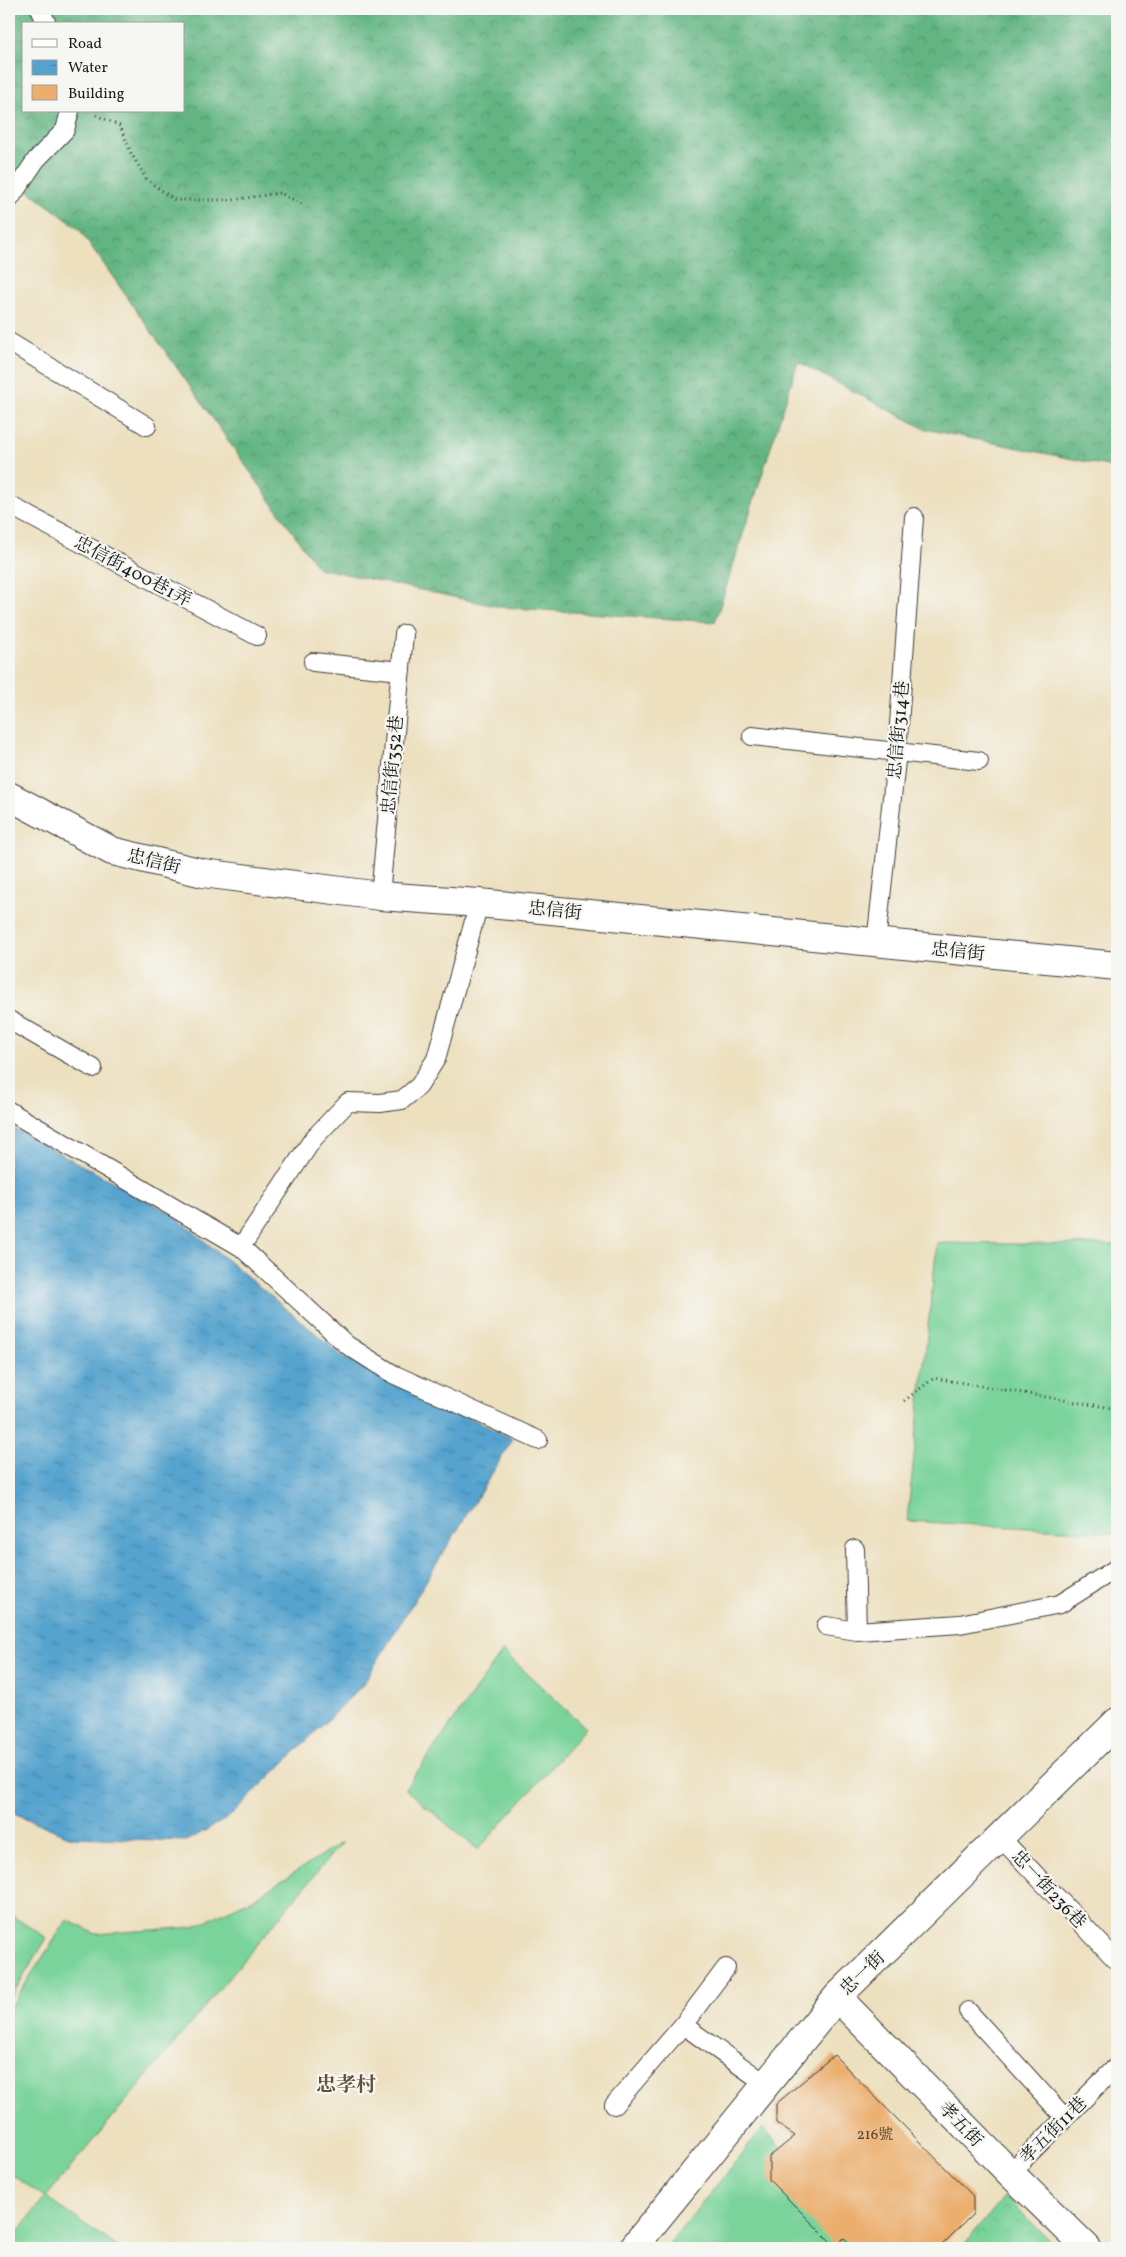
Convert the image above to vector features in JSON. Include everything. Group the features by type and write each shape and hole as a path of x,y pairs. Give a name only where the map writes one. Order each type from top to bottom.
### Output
{"street":[{"name":"忠信街","path":"9,796 112,851 204,873 380,896 479,903 1117,966"},
{"name":"忠一街","path":"633,2248 837,1997 1117,1722"},
{"name":"孝五街","path":"837,1997 1010,2173 1087,2248"}],"lane":[{"path":"40,9 46,22"},
{"path":"9,200 36,160 65,130 70,112"},
{"path":"9,342 147,426"},
{"name":"忠信街400巷1弄","path":"9,505 257,636"},
{"name":"忠信街314巷","path":"876,943 896,752 914,517"},
{"name":"忠信街352巷","path":"380,896 404,634"},
{"path":"313,662 401,671"},
{"path":"752,736 979,761"},
{"path":"241,1248 313,1139 348,1102 380,1103 402,1100 419,1086 436,1058 479,903"},
{"path":"9,1020 93,1068"},
{"path":"9,1110 241,1248 354,1350 393,1374 538,1440"},
{"path":"855,1549 857,1631"},
{"path":"826,1626 857,1631 960,1624 1060,1604 1117,1568"},
{"name":"忠一街236巷","path":"1001,1838 1117,1961"},
{"path":"614,2106 683,2025 726,1968"},
{"path":"968,2011 1065,2118"},
{"path":"683,2025 766,2084"},
{"name":"孝五街11巷","path":"1010,2173 1117,2066"}],"path":[{"path":"94,115 120,126 131,153 147,180 174,200 232,200 280,193 304,205"},
{"path":"904,1401 934,1378 1117,1408"}],"green space":[{"path":"9,9 1117,9 1117,468 925,429 798,362 715,622 500,607 318,568 79,229 9,176"},
{"path":"937,1243 1117,1245 1117,1533 907,1521"},
{"path":"503,1651 586,1728 478,1850 405,1789"},
{"path":"342,1842 46,2197 119,2248 9,2248 9,2244 45,2197 9,2173 9,2009 67,1920 96,1934 193,1927 256,1897"},
{"path":"9,1914 47,1938 9,2000"},
{"path":"763,2128 875,2248 673,2248 669,2244"},
{"path":"1005,2196 1057,2248 961,2248"}],"water":[{"path":"9,1126 171,1213 344,1357 513,1439 362,1686 228,1818 186,1841 70,1837 9,1811"}],"building":[{"path":"834,2055 973,2196 973,2214 939,2248 855,2248 844,2238 835,2246 769,2180 769,2157 795,2136 776,2123 776,2104"}],"district":[{"name":"忠孝村","path":"346,2084"}]}
